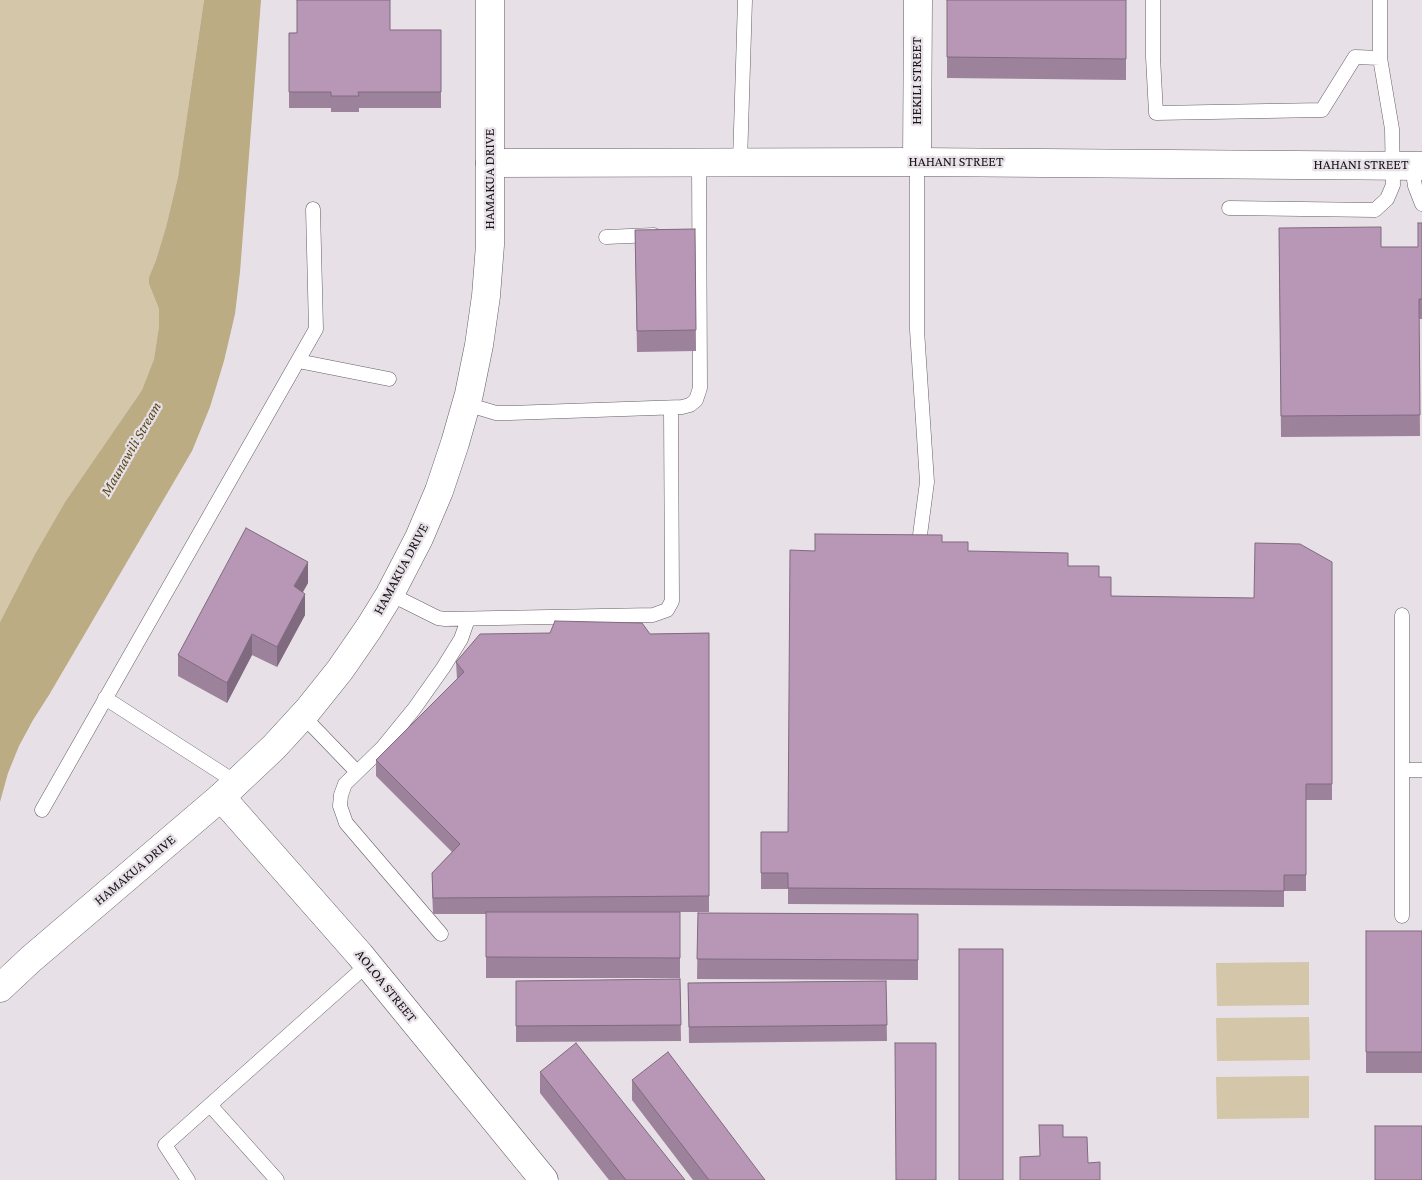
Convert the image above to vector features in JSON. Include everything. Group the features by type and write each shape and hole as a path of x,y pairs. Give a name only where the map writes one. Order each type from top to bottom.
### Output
{"street":[{"name":"HAMAKUA DRIVE","path":"0,988 31,959 229,790 303,716 340,670 369,628 390,594 419,538 439,492 466,404 479,345 486,296 490,245 490,0"},
{"name":"HEKILI STREET","path":"917,162 918,0"},
{"name":"HAHANI STREET","path":"490,163 917,162 1409,166"},
{"name":"AOLOA STREET","path":"229,790 544,1180"}],"lane":[{"path":"740,162 745,0"},
{"path":"1153,0 1153,58 1156,113 1322,110 1355,57 1380,58"},
{"path":"1380,0 1380,58 1392,129 1409,166 1422,204"},
{"path":"466,404 496,413 510,413 672,408 690,405 696,400 699,395 695,233 700,162"},
{"path":"917,162 917,330 927,482 920,535"},
{"path":"1229,208 1375,210 1387,200 1393,185 1409,166"},
{"path":"42,810 316,329 313,209"},
{"path":"606,237 671,234"},
{"path":"298,361 389,379"},
{"path":"390,594 438,618 653,615 667,610 672,601 672,408"},
{"path":"1402,615 1402,916"},
{"path":"441,934 346,823 340,806 345,784 395,733 414,709 461,639 468,619"},
{"path":"105,698 229,790"},
{"path":"303,716 357,772"},
{"path":"1402,770 1422,770"},
{"path":"188,1180 165,1145 368,964"},
{"path":"210,1105 277,1180"}],"shaded area":[{"path":"0,0 204,0 178,177 166,227 149,277 149,284 159,309 159,326 154,359 142,390 65,502 35,554 0,622"},
{"path":"1309,962 1309,1005 1217,1006 1216,963"},
{"path":"1309,1017 1310,1060 1217,1061 1216,1018"},
{"path":"1309,1076 1309,1118 1217,1119 1216,1077"}],"water":[{"name":"Maunawili Stream","path":"204,0 261,0 240,272 235,314 224,361 210,407 192,451 33,720 19,746 8,773 0,802 0,622 35,554 65,502 142,390 154,359 159,326 159,309 149,284 149,277 166,227 178,177"}],"building":[{"path":"297,0 390,0 390,30 441,30 441,92 358,92 359,96 331,96 331,92 289,92 289,33 297,33"},
{"path":"947,0 1126,0 1126,59 947,57"},
{"path":"1418,223 1422,223 1422,299 1419,299 1420,415 1281,416 1279,228 1381,227 1381,247 1418,247"},
{"path":"695,229 696,330 637,331 635,230"},
{"path":"246,528 308,562 294,586 305,594 277,647 252,634 227,683 178,655"},
{"path":"815,534 942,535 942,542 968,542 968,551 1068,553 1068,566 1099,566 1099,577 1111,577 1111,596 1254,598 1255,543 1300,544 1332,562 1332,784 1306,784 1306,875 1284,875 1284,891 788,888 788,873 761,873 761,832 788,832 790,550 815,551"},
{"path":"555,621 642,623 650,634 709,633 709,896 433,898 432,873 460,844 376,760 464,672 456,662 480,634 550,633"},
{"path":"486,912 680,912 680,958 486,957"},
{"path":"698,913 918,914 918,960 697,959"},
{"path":"1366,931 1422,931 1422,1052 1366,1052"},
{"path":"959,949 1003,949 1003,1180 959,1180"},
{"path":"680,979 681,1025 516,1026 516,981"},
{"path":"886,981 887,1025 689,1027 688,983"},
{"path":"576,1043 685,1180 626,1180 540,1072"},
{"path":"895,1043 936,1043 936,1180 896,1180"},
{"path":"668,1052 765,1180 709,1180 632,1080"},
{"path":"1039,1125 1063,1125 1063,1137 1087,1137 1088,1163 1100,1162 1100,1180 1020,1180 1020,1157 1040,1156"},
{"path":"1375,1126 1422,1126 1422,1180 1375,1180"}]}
